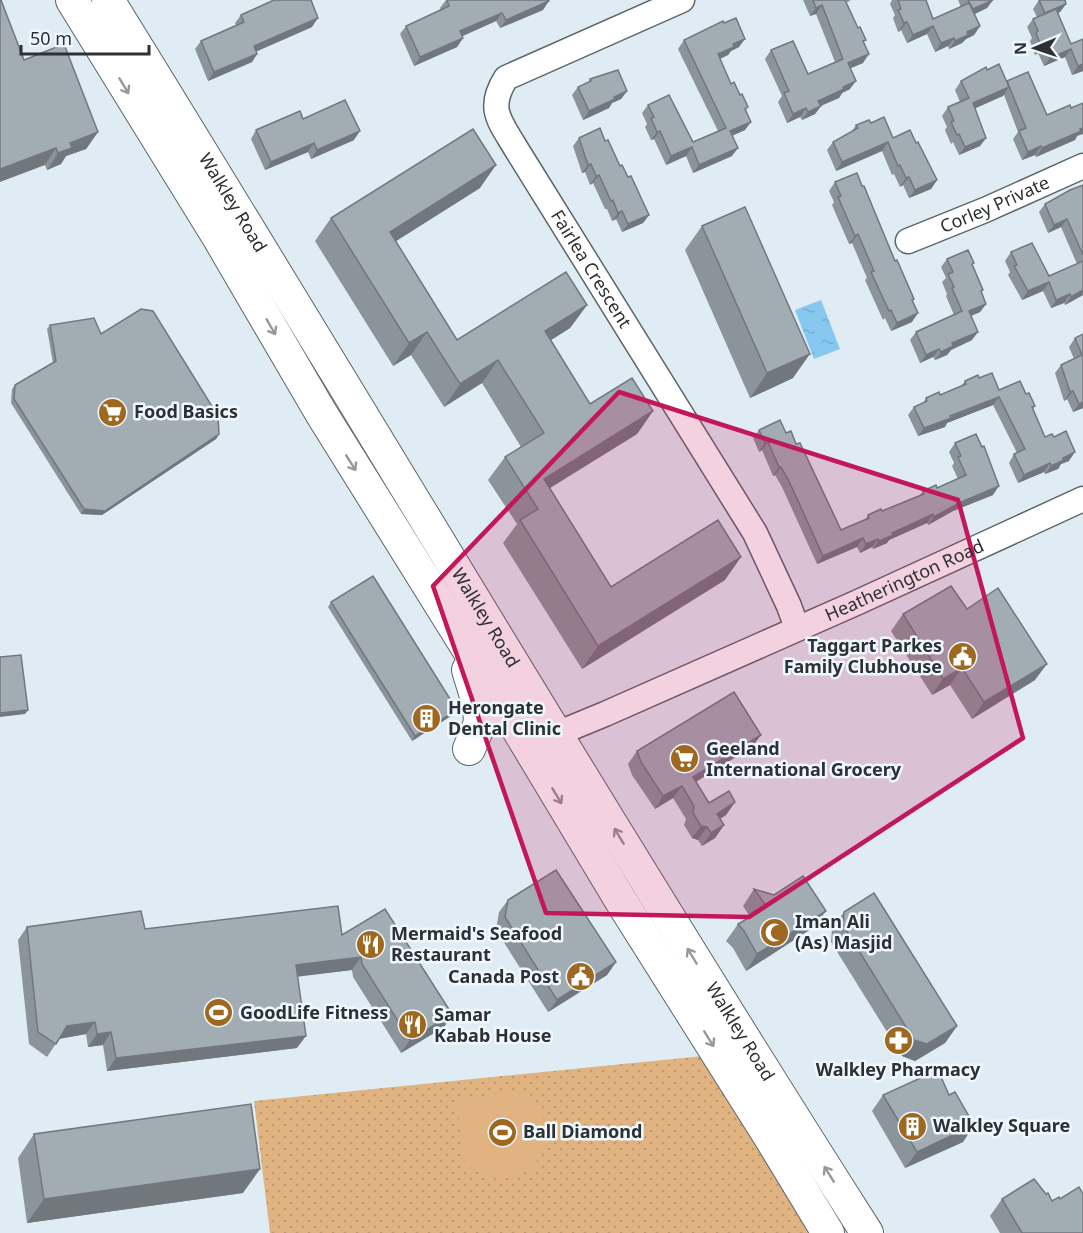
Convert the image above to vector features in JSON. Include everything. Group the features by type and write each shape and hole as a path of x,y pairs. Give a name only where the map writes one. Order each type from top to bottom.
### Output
{"main road":[{"name":"Walkley Road","path":"72,0 217,235 321,414 828,1233"},
{"name":"Walkley Road","path":"108,0 555,735 867,1233"},
{"path":"451,624 479,706 480,723 469,749"}],"street":[{"name":"Fairlea Crescent","path":"682,0 506,78 498,91 496,105 499,121 755,533 797,628"},
{"name":"Corley Private","path":"908,241 985,210 1083,166"},
{"name":"Heatherington Road","path":"526,746 616,709 1083,499"}],"highlighted area":[{"path":"619,392 958,500 1023,738 749,917 546,913 433,586"}],"shaded area":[{"path":"703,1056 809,1233 270,1233 254,1101"},
{"name":"Ball Diamond","path":"521,1090 533,1097 544,1120 546,1145 534,1167 516,1177 497,1179 465,1165 457,1108 459,1100"}],"water":[{"path":"821,300 840,349 814,359 795,310"}],"building":[{"path":"0,0 24,60 64,44 98,132 70,143 72,148 58,153 56,148 0,169"},
{"path":"274,0 311,0 318,18 254,46 257,54 214,72 201,41 244,22 241,15"},
{"path":"447,0 549,1 506,20 502,13 460,31 463,38 420,57 406,26 449,6"},
{"path":"813,0 845,0 866,40 863,41 869,54 848,63 856,81 818,101 821,106 808,112 806,108 793,114 784,93 789,91 771,50 793,41 808,74 843,59 822,5 816,8"},
{"path":"898,0 926,0 933,19 969,3 980,26 955,41 954,38 941,43 933,26 913,35 898,10 901,9"},
{"path":"968,0 993,0 973,9"},
{"path":"1039,0 1065,0 1066,4 1045,13"},
{"path":"1056,9 1071,44 1083,39 1083,64 1078,66 1071,49 1050,58 1044,45 1041,46 1033,19"},
{"path":"736,18 745,39 718,54 731,84 734,82 740,95 742,94 751,122 730,131 738,148 699,165 692,147 671,156 660,131 657,132 651,118 654,117 648,105 669,95 693,142 726,128 684,40 723,21 724,23"},
{"path":"999,64 1009,87 973,103 986,138 965,147 951,122 954,121 948,107 969,98 961,81 986,67 987,70"},
{"path":"618,70 627,91 589,111 578,87 591,81 590,79"},
{"path":"1028,72 1047,115 1070,105 1071,108 1083,103 1083,128 1080,129 1081,131 1028,152 1019,131 1026,128 1007,81"},
{"path":"345,100 360,131 317,150 314,143 271,162 256,130 300,111 303,119"},
{"path":"884,117 893,138 910,130 937,180 915,190 909,177 906,178 900,165 898,166 888,142 842,162 833,142 858,128 856,125 869,120 871,123"},
{"path":"600,128 620,166 622,165 628,177 631,176 649,215 628,224 622,211 618,213 599,175 596,176 591,164 588,165 579,138"},
{"path":"473,129 496,165 390,232 457,340 566,272 587,305 545,331 590,404 632,378 653,411 544,479 611,587 718,520 741,557 598,646 520,520 538,509 505,457 544,433 498,360 460,384 427,332 409,343 331,218"},
{"path":"857,173 914,299 912,300 918,313 897,323 871,272 874,271 858,234 855,236 838,197 841,196 835,182"},
{"path":"1083,185 1083,255 1067,219 1054,225 1045,204"},
{"path":"745,207 810,354 767,373 702,226"},
{"path":"1032,243 1049,276 1083,261 1083,290 1071,297 1070,294 1056,300 1049,282 1028,291 1014,266 1017,265 1011,252"},
{"path":"968,250 986,304 969,311 978,332 952,343 953,346 941,352 939,349 926,355 916,332 962,311 952,288 954,287 948,274 953,272 947,259"},
{"name":"Food Basics","path":"141,309 153,311 218,416 219,434 105,511 84,509 14,399 15,385 56,361 50,325 94,318 101,334"},
{"path":"1083,334 1083,402 1079,404 1073,391 1070,392 1061,365 1082,355 1075,338"},
{"path":"992,373 999,390 1020,381 1035,406 1032,407 1045,437 1052,434 1054,437 1066,431 1075,452 1051,466 1050,463 1024,475 1014,454 1025,449 999,397 924,428 914,407 939,392 940,395 966,384 965,381 978,375 979,378"},
{"path":"780,420 786,433 791,431 796,444 800,443 841,530 869,518 868,515 881,509 882,511 924,494 923,491 936,485 937,488 966,475 955,443 976,434 982,447 984,446 999,486 959,503 934,517 933,514 879,541 878,539 866,544 863,538 823,556 788,479 759,430"},
{"path":"373,576 457,710 415,736 331,602"},
{"name":"Taggart Parkes Family Clubhouse","path":"951,586 967,609 998,588 1047,664 984,702 962,668 943,679 903,614"},
{"path":"21,655 28,710 0,713 0,657"},
{"name":"Geeland International Grocery","path":"734,692 761,735 693,777 709,803 729,791 735,802 717,814 724,825 711,833 707,827 701,826 693,813 694,806 682,786 663,796 641,762 637,751"},
{"path":"556,870 616,962 557,1000 505,917 508,900"},
{"name":"Iman Ali (As) Masjid","path":"803,876 826,911 757,954 738,924 767,907 754,889 774,895"},
{"path":"874,893 957,1026 927,1044 914,1040 843,925 844,912"},
{"path":"338,906 342,935 385,909 452,1014 410,1040 362,964 361,957 296,965 306,1036 116,1058 111,1032 97,1034 95,1022 67,1026 56,1044 38,1032 27,927 141,911 145,929"},
{"path":"938,1070 949,1095 955,1092 974,1125 917,1152 883,1095"},
{"path":"251,1104 260,1169 44,1199 34,1134"},
{"path":"1034,1179 1046,1194 1048,1193 1052,1201 1059,1197 1060,1199 1079,1187 1083,1194 1083,1233 1022,1233 1002,1199"}],"place":[{"name":"Food Basics","path":"113,412"},
{"name":"Taggart Parkes Family Clubhouse","path":"963,656"},
{"name":"Herongate Dental Clinic","path":"427,718"},
{"name":"Geeland International Grocery","path":"685,759"},
{"name":"Iman Ali (As) Masjid","path":"774,932"},
{"name":"Mermaid's Seafood Restaurant","path":"370,944"},
{"name":"Canada Post","path":"580,977"},
{"name":"GoodLife Fitness","path":"219,1013"},
{"name":"Samar Kabab House","path":"413,1025"},
{"name":"Walkley Pharmacy","path":"898,1041"},
{"name":"Walkley Square","path":"912,1126"},
{"name":"Ball Diamond","path":"502,1132"}]}
